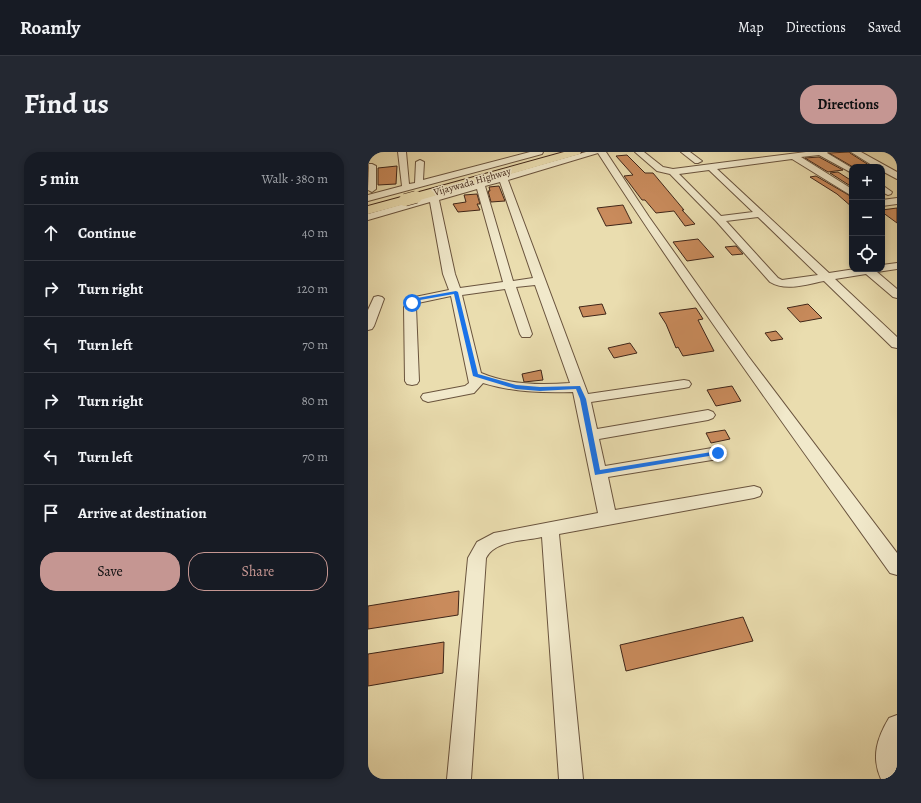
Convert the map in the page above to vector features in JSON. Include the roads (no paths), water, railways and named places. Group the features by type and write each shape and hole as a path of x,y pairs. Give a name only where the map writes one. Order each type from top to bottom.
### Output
{"highway":[{"name":"Vijaywada Highway","path":"368,205 410,192 561,152"},
{"name":"Vijaywada Highway","path":"368,210 410,192 576,152"}],"street":[{"path":"402,152 410,192"},
{"path":"368,217 410,192 485,163 540,152"},
{"path":"372,166 370,189 410,192 434,199 595,152"},
{"path":"602,152 645,218 743,359 897,567"},
{"path":"639,152 660,169 673,172 824,152"},
{"path":"685,152 698,161"},
{"path":"821,152 849,169"},
{"path":"855,152 877,164"},
{"path":"891,152 897,155"},
{"path":"793,156 849,191"},
{"path":"410,192 420,162"},
{"path":"711,167 897,344"},
{"path":"885,169 897,176"},
{"path":"673,172 719,219 774,280 779,283 785,284 858,272"},
{"path":"503,178 539,281 581,393 608,518"},
{"path":"480,185 509,285 526,334"},
{"path":"368,198 410,192"},
{"path":"428,397 469,390 476,384 456,292 449,274 434,199"},
{"path":"885,203 896,202"},
{"path":"719,219 759,214"},
{"path":"885,268 897,266"},
{"path":"873,272 897,295"},
{"path":"412,382 410,330 412,303 418,299 456,292 539,281"},
{"path":"368,326 378,299"},
{"path":"475,375 516,387 581,393 684,384"},
{"path":"590,435 708,415"},
{"path":"598,473 718,453"},
{"path":"458,779 477,558 479,552 490,542 500,538 754,492"},
{"path":"550,529 571,779"},
{"path":"891,775 886,754 890,736 897,726"}]}
